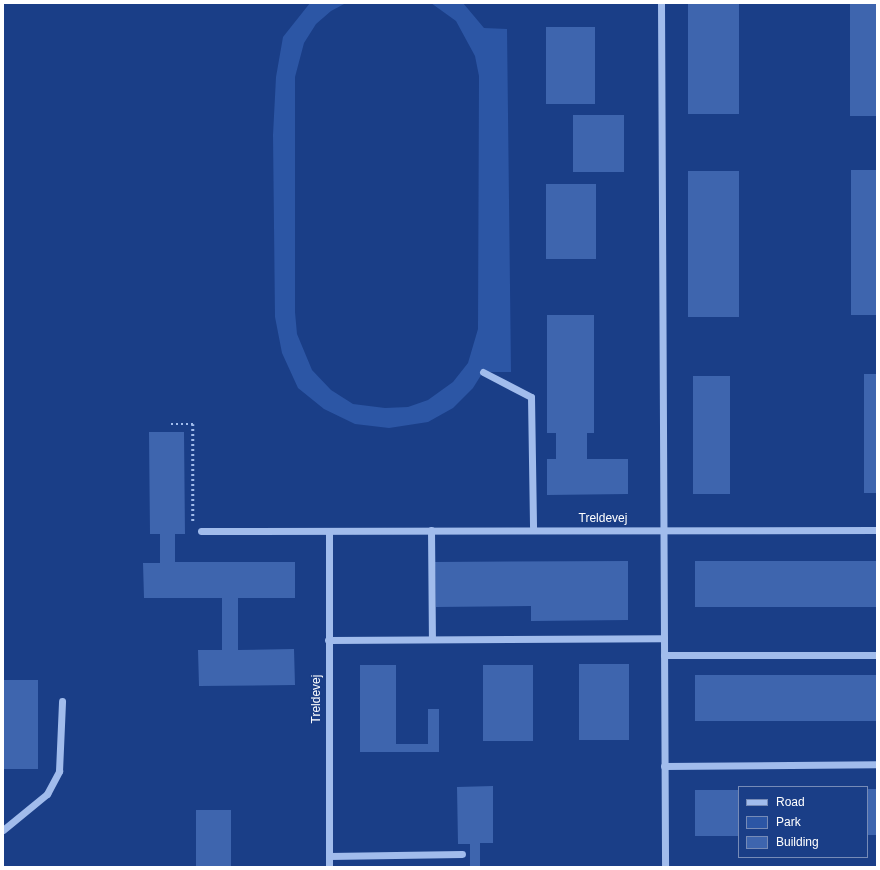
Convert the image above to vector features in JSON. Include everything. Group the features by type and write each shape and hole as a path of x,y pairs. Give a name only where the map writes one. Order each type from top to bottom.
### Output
{"lane":[{"path":"661,3 665,530 665,867"},
{"path":"483,372 531,397 533,530"},
{"name":"Treldevej","path":"329,530 329,867"},
{"path":"431,530 432,639"},
{"name":"Treldevej","path":"201,531 877,530"},
{"path":"328,640 664,638"},
{"path":"664,655 877,655"},
{"path":"3,830 47,794 59,771 62,701"},
{"path":"664,766 877,764"},
{"path":"329,856 462,854"}],"path":[{"path":"171,424 193,424 193,524 201,531"}],"green space":[{"path":"310,3 346,3 331,11 316,24 304,43 295,77 295,312 297,334 312,370 331,390 353,404 385,408 408,407 428,400 453,382 468,363 478,329 479,76 475,56 456,21 431,3 463,3 484,28 507,29 511,372 483,372 473,388 453,408 428,422 389,428 355,424 324,409 298,388 282,353 275,317 273,135 276,77 283,37"}],"building":[{"path":"688,3 739,3 739,114 688,114"},
{"path":"850,3 877,3 877,116 850,116"},
{"path":"546,27 595,27 595,104 546,104"},
{"path":"573,115 624,115 624,172 573,172"},
{"path":"851,170 877,170 877,315 851,315"},
{"path":"688,171 739,171 739,317 688,317"},
{"path":"546,184 596,184 596,259 546,259"},
{"path":"547,315 594,315 594,433 587,433 587,459 628,459 628,494 547,495 547,459 556,459 556,433 547,433"},
{"path":"864,374 877,374 877,493 864,493"},
{"path":"693,376 730,376 730,494 693,494"},
{"path":"149,432 184,432 185,534 175,534 175,562 295,562 295,598 238,598 238,650 294,649 295,685 199,686 198,650 222,650 222,598 144,598 143,563 160,563 160,534 150,534"},
{"path":"628,561 628,620 531,621 531,606 436,607 435,562"},
{"path":"695,561 877,561 877,607 695,607"},
{"path":"579,664 629,664 629,740 579,740"},
{"path":"360,665 396,665 396,744 428,744 428,709 439,709 439,752 360,752"},
{"path":"483,665 533,665 533,741 483,741"},
{"path":"695,675 877,675 877,721 695,721"},
{"path":"3,680 38,680 38,769 3,769"},
{"path":"493,786 493,843 480,843 480,867 470,867 470,844 458,844 457,787"},
{"path":"868,789 877,789 877,835 868,835"},
{"path":"695,790 738,790 738,836 695,836"},
{"path":"196,810 231,810 231,867 196,867"}]}
